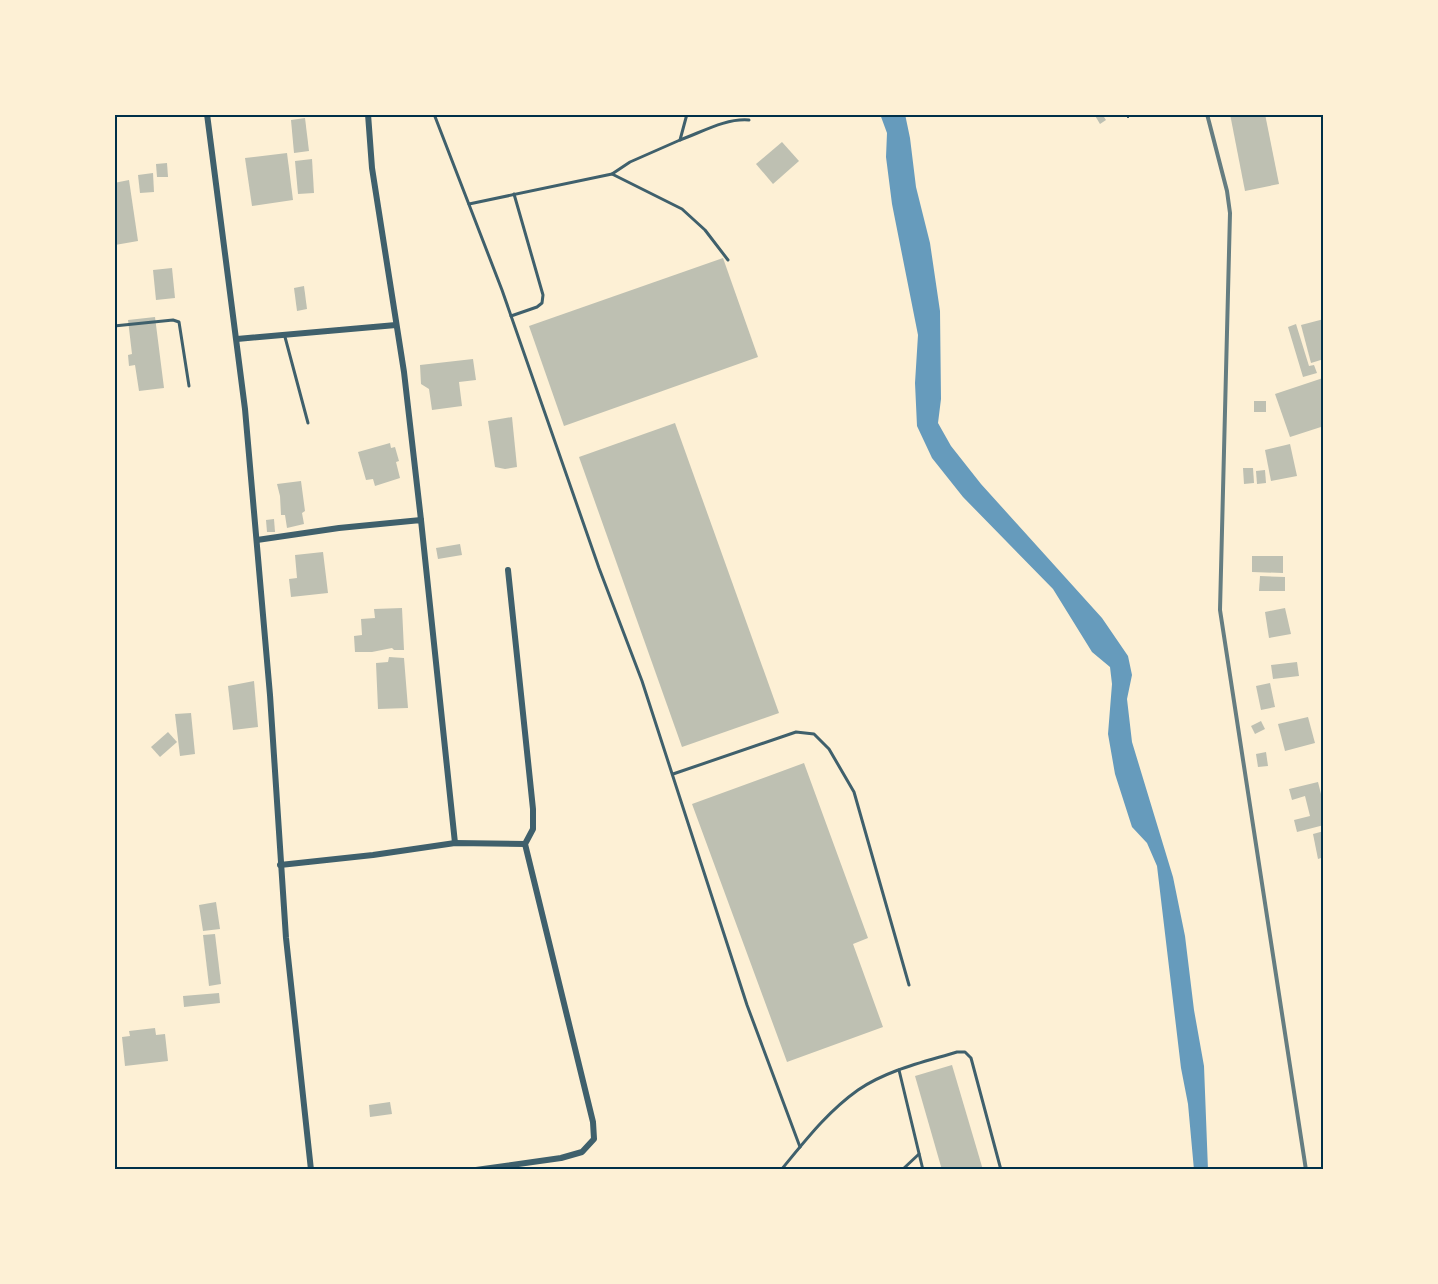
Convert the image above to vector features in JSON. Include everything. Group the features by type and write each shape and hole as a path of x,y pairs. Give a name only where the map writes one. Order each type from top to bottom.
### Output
{"street":[{"path":"207,114 237,339 257,540 286,938 311,1170"},
{"path":"368,114 372,168 404,372 455,843"},
{"path":"237,339 396,325"},
{"path":"257,540 339,528 421,520"},
{"path":"476,1170 561,1158 582,1152 594,1139 593,1122 525,844 533,829 533,809 508,570"},
{"path":"280,865 455,843 525,844"}],"lane":[{"path":"434,114 511,316 599,568 642,681 747,1005 800,1147"},
{"path":"681,140 687,114"},
{"path":"468,204 612,174 630,162 681,140 727,122 749,120"},
{"path":"612,174 682,209 705,230 728,260"},
{"path":"511,316 537,307 542,303 543,295 514,194"},
{"path":"114,326 173,320 179,322 189,386"},
{"path":"284,335 308,423"},
{"path":"673,774 796,732 814,734 829,749 854,792 909,985"},
{"path":"781,1170 827,1116 859,1089 898,1069 957,1052 965,1053 971,1058 1001,1170"},
{"path":"898,1069 923,1170"},
{"path":"902,1170 919,1154"}],"water":[{"path":"880,114 905,114 916,187 930,243 940,311 941,399 938,423 951,446 981,484 1102,618 1128,656 1132,675 1127,699 1132,742 1173,877 1185,936 1204,1066 1208,1170 1194,1170 1188,1104 1181,1068 1157,866 1147,843 1132,827 1115,774 1108,734 1112,684 1110,667 1092,652 1053,589 963,497 932,458 917,426 915,383 918,335 892,204 886,157 887,133"}],"building":[{"path":"1094,114 1102,114 1106,120 1100,124"},
{"path":"1230,114 1265,114 1279,184 1245,191"},
{"path":"305,118 309,151 294,153 291,120"},
{"path":"782,142 799,161 773,184 756,164"},
{"path":"287,153 293,200 252,206 245,158"},
{"path":"312,159 314,193 298,194 295,161"},
{"path":"167,163 168,177 157,177 156,164"},
{"path":"153,173 154,192 140,193 138,175"},
{"path":"129,180 138,241 115,245 114,183"},
{"path":"723,258 758,357 564,426 529,326"},
{"path":"172,268 175,298 156,300 153,270"},
{"path":"304,286 307,309 297,311 294,288"},
{"path":"155,317 164,388 139,391 135,365 129,366 128,355 132,354 128,320"},
{"path":"1324,319 1324,359 1311,363 1301,325"},
{"path":"1296,324 1309,366 1314,365 1317,373 1303,377 1288,327"},
{"path":"473,359 476,380 459,382 462,406 432,410 429,389 421,384 420,365"},
{"path":"1323,378 1324,426 1290,437 1275,394"},
{"path":"1254,401 1266,401 1266,412 1254,412"},
{"path":"512,417 517,467 505,469 495,467 488,421"},
{"path":"675,423 779,713 682,747 579,457"},
{"path":"390,443 391,448 395,447 399,461 396,462 400,478 375,486 373,479 366,480 358,452"},
{"path":"1290,444 1297,476 1271,481 1265,450"},
{"path":"1243,468 1253,468 1254,483 1244,484"},
{"path":"1265,470 1266,483 1257,484 1256,471"},
{"path":"301,481 305,511 302,513 304,524 287,528 285,515 281,515 277,484"},
{"path":"274,519 275,532 267,532 266,520"},
{"path":"460,544 462,555 438,559 436,548"},
{"path":"323,552 328,593 291,597 289,579 297,578 295,555"},
{"path":"1252,556 1283,556 1283,573 1252,572"},
{"path":"1260,576 1285,577 1285,591 1259,591"},
{"path":"402,608 404,650 392,648 372,652 355,652 354,636 362,635 361,619 375,618 374,609"},
{"path":"1285,608 1291,634 1269,638 1265,612"},
{"path":"389,657 404,658 408,708 378,709 376,663 388,662"},
{"path":"1297,662 1299,676 1273,679 1271,665"},
{"path":"254,681 258,727 233,730 228,686"},
{"path":"1270,683 1275,707 1261,710 1256,686"},
{"path":"191,713 195,754 180,756 175,714"},
{"path":"1308,717 1315,743 1285,751 1278,724"},
{"path":"1261,721 1265,729 1255,734 1251,726"},
{"path":"168,732 177,742 160,757 151,747"},
{"path":"1266,752 1268,766 1258,767 1256,754"},
{"path":"804,763 868,938 853,944 883,1027 787,1062 692,804"},
{"path":"1318,782 1324,806 1324,825 1297,832 1294,820 1310,816 1305,796 1292,800 1289,789"},
{"path":"1324,831 1324,857 1318,859 1313,834"},
{"path":"216,902 220,929 203,931 199,905"},
{"path":"215,934 221,984 209,986 203,935"},
{"path":"219,993 220,1003 184,1007 183,996"},
{"path":"155,1028 156,1035 165,1034 168,1061 125,1066 122,1037 130,1036 129,1031"},
{"path":"952,1065 983,1170 942,1170 915,1076"},
{"path":"390,1102 392,1114 370,1117 369,1105"}],"railway":[{"path":"1207,114 1227,191 1230,213 1220,610 1306,1170"}]}
